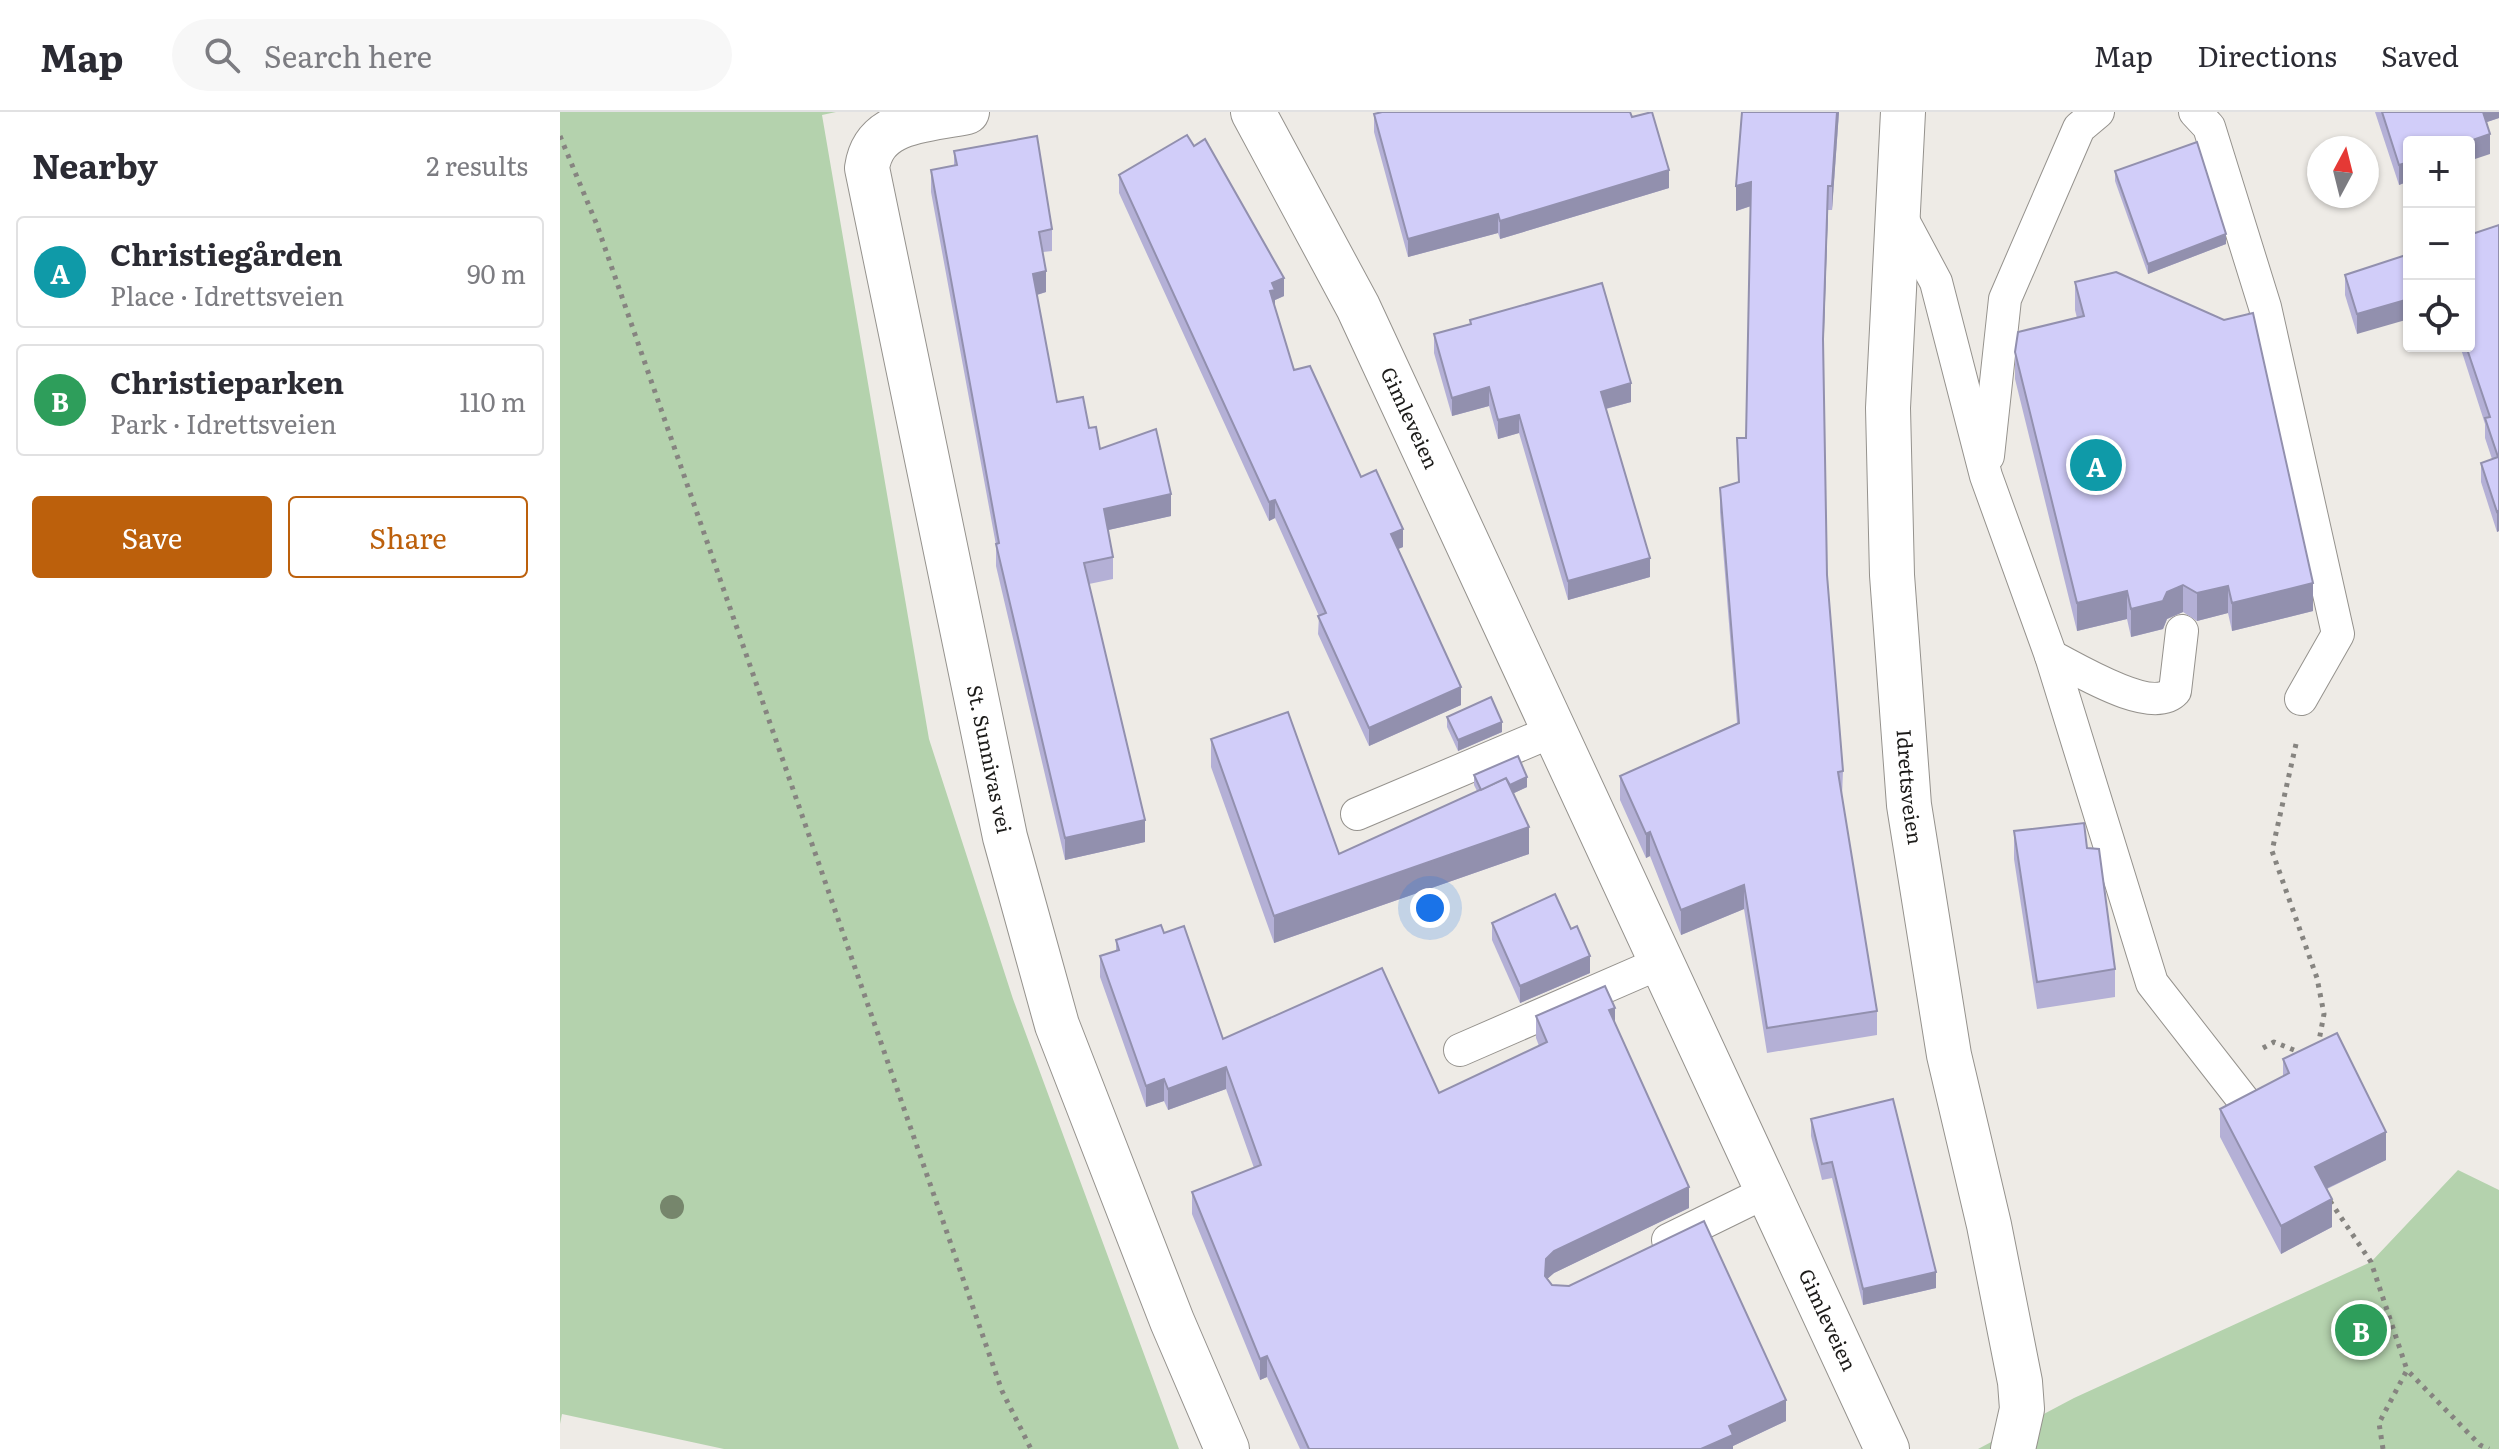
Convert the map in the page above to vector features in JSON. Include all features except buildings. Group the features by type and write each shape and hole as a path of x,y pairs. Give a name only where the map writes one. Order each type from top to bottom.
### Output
{"street":[{"name":"St. Sunnivas vei","path":"967,112 888,132 869,151 867,168 1005,837 1057,1025 1172,1321 1227,1449"},
{"name":"Gimleveien","path":"1253,112 1358,307 1887,1449"},
{"name":"Idrettsveien","path":"1903,112 1888,408 1891,560 1909,805 1949,1055 1989,1225 2020,1382 2022,1409 2013,1449"}],"lane":[{"path":"1986,476 2005,299 2079,128 2098,112"},
{"path":"2195,112 2209,127 2265,307 2338,634 2301,699"},
{"path":"1896,206 1936,282 1986,476 2051,656 2152,983 2244,1101"},
{"path":"2051,656 2136,697 2156,701 2170,698 2175,691 2182,631"},
{"path":"1357,814 1553,731"},
{"path":"1460,1050 1660,963"},
{"path":"1634,1257 1766,1192"}],"path":[{"path":"560,136 597,225 1002,1391 1031,1449"},
{"path":"2261,1052 2264,1044 2274,1042 2316,1059 2324,1014 2317,978 2272,851 2297,741 2301,699"},
{"path":"2327,1197 2371,1262 2407,1370 2480,1445 2489,1449"},
{"path":"2383,1449 2379,1423 2407,1370"}],"green space":[{"path":"560,112 836,112 822,115 929,739 1013,999 1179,1449 724,1449 562,1414 560,1424"},
{"path":"2458,1170 2499,1190 2499,1449 1978,1449 2074,1398 2371,1262"}],"place":[{"name":"Christiegården","path":"2096,465"},
{"name":"Christieparken","path":"2361,1330"}]}
